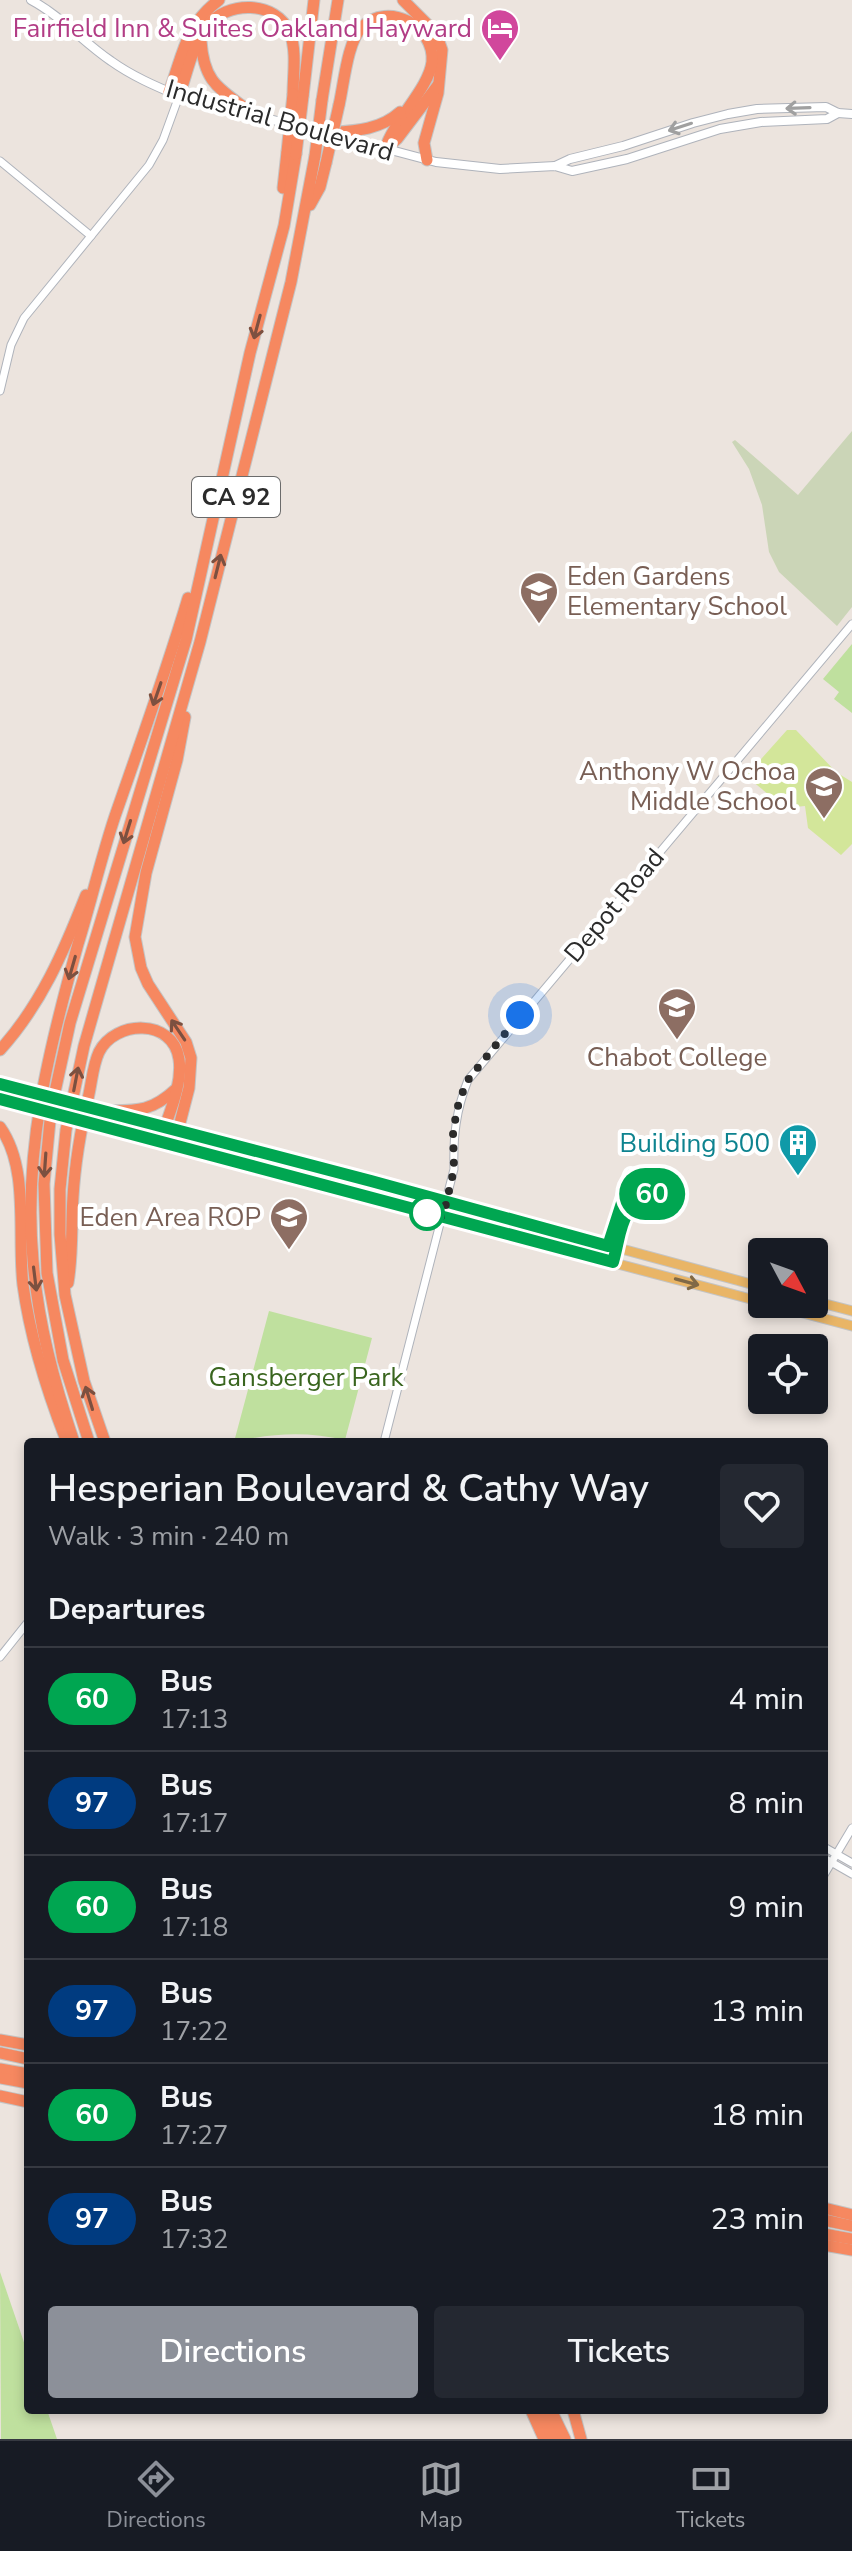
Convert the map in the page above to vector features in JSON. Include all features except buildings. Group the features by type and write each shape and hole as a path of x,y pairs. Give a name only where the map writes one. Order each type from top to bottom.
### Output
{"highway":[{"path":"174,94 196,20 219,0"},
{"name":"CA 92","path":"88,1438 66,1375 49,1288 44,1199 49,1125 66,1038 186,640 250,353 277,252 314,0"},
{"name":"CA 92","path":"104,1438 84,1381 65,1295 60,1234 66,1130 77,1073 200,642 291,282 306,212 338,0"},
{"path":"403,0 427,22 440,40 443,60 424,143 427,160"},
{"path":"174,94 201,36 216,16 237,5 252,4 278,13 287,25 293,43 298,95"},
{"path":"306,212 320,187 355,38 362,27 381,17 406,20 420,30 429,44 430,70 389,136 385,149"},
{"path":"201,36 204,64 213,83 253,114"},
{"path":"385,149 397,139 438,84"},
{"path":"325,133 382,125 412,100"},
{"path":"0,1050 33,1007 61,958 108,839 177,636 214,513"},
{"path":"174,1146 191,1077 191,1058 186,1042 144,976 135,937 146,873 177,760 200,642"},
{"path":"73,1438 42,1334 33,1259 31,1198 35,1135 45,1071 108,839"},
{"path":"65,1295 72,1261 73,1198 79,1139 96,1062 103,1046 112,1036 129,1028 147,1028 160,1034 177,1050 179,1066 176,1088 160,1142"},
{"path":"96,1110 138,1111 152,1107 176,1088"},
{"path":"0,1127 16,1160 19,1241 29,1324 54,1411 65,1438"},
{"path":"0,2040 24,2044"},
{"path":"0,2053 24,2058"},
{"path":"0,2069 24,2073"},
{"path":"0,2078 24,2082"},
{"path":"0,2096 24,2101"},
{"path":"828,2209 852,2215"},
{"path":"828,2221 852,2226"},
{"path":"828,2235 852,2239"},
{"path":"828,2246 852,2250"},
{"path":"533,2414 544,2439"},
{"path":"542,2414 554,2439"},
{"path":"553,2414 565,2439"},
{"path":"574,2414 581,2439"}],"main road":[{"name":"Industrial Boulevard","path":"31,0 56,15 111,61 174,94 427,160 500,169 555,166 572,171 602,166 720,129 761,122 827,119 838,113 852,114"},
{"path":"0,1084 748,1283"},
{"path":"0,1099 748,1298"},
{"path":"828,1305 852,1311"},
{"path":"822,1318 852,1326"}],"street":[{"path":"0,391 11,345 24,318 157,153 174,94"},
{"path":"0,161 91,236"},
{"name":"Depot Road","path":"385,1438 443,1217 454,1169 453,1131 459,1101 468,1080 852,624"},
{"path":"0,1657 24,1627"},
{"path":"852,1828 836,1854 828,1860 852,1874"},
{"path":"828,1849 852,1863"}],"green space":[{"path":"852,431 852,607 837,626 779,572 769,552 762,505 749,469 732,442 735,440 798,495"},
{"path":"852,644 852,713 834,699 839,692 823,679"},
{"path":"787,730 796,730 836,772 852,782 852,844 841,855 808,828 805,806 785,808 746,776"},
{"name":"Gansberger Park","path":"269,1311 372,1338 346,1438 290,1434 235,1438"},
{"path":"0,2272 24,2342 24,2414 48,2414 57,2439 1,2439"}],"bus line":[{"name":"60","path":"0,1084 608,1246 631,1175 659,1201 645,1200 628,1211 613,1262 0,1099"}],"place":[{"name":"Fairfield Inn & Suites Oakland Hayward","path":"500,62"},
{"name":"Eden Gardens Elementary School","path":"539,625"},
{"name":"Anthony W Ochoa Middle School","path":"824,820"},
{"name":"Chabot College","path":"677,1041"},
{"name":"Building 500","path":"798,1177"},
{"name":"Eden Area ROP","path":"289,1251"}],"route":[{"path":"427,1213 443,1217 454,1169 453,1131 459,1101 468,1080 520,1015"}]}
